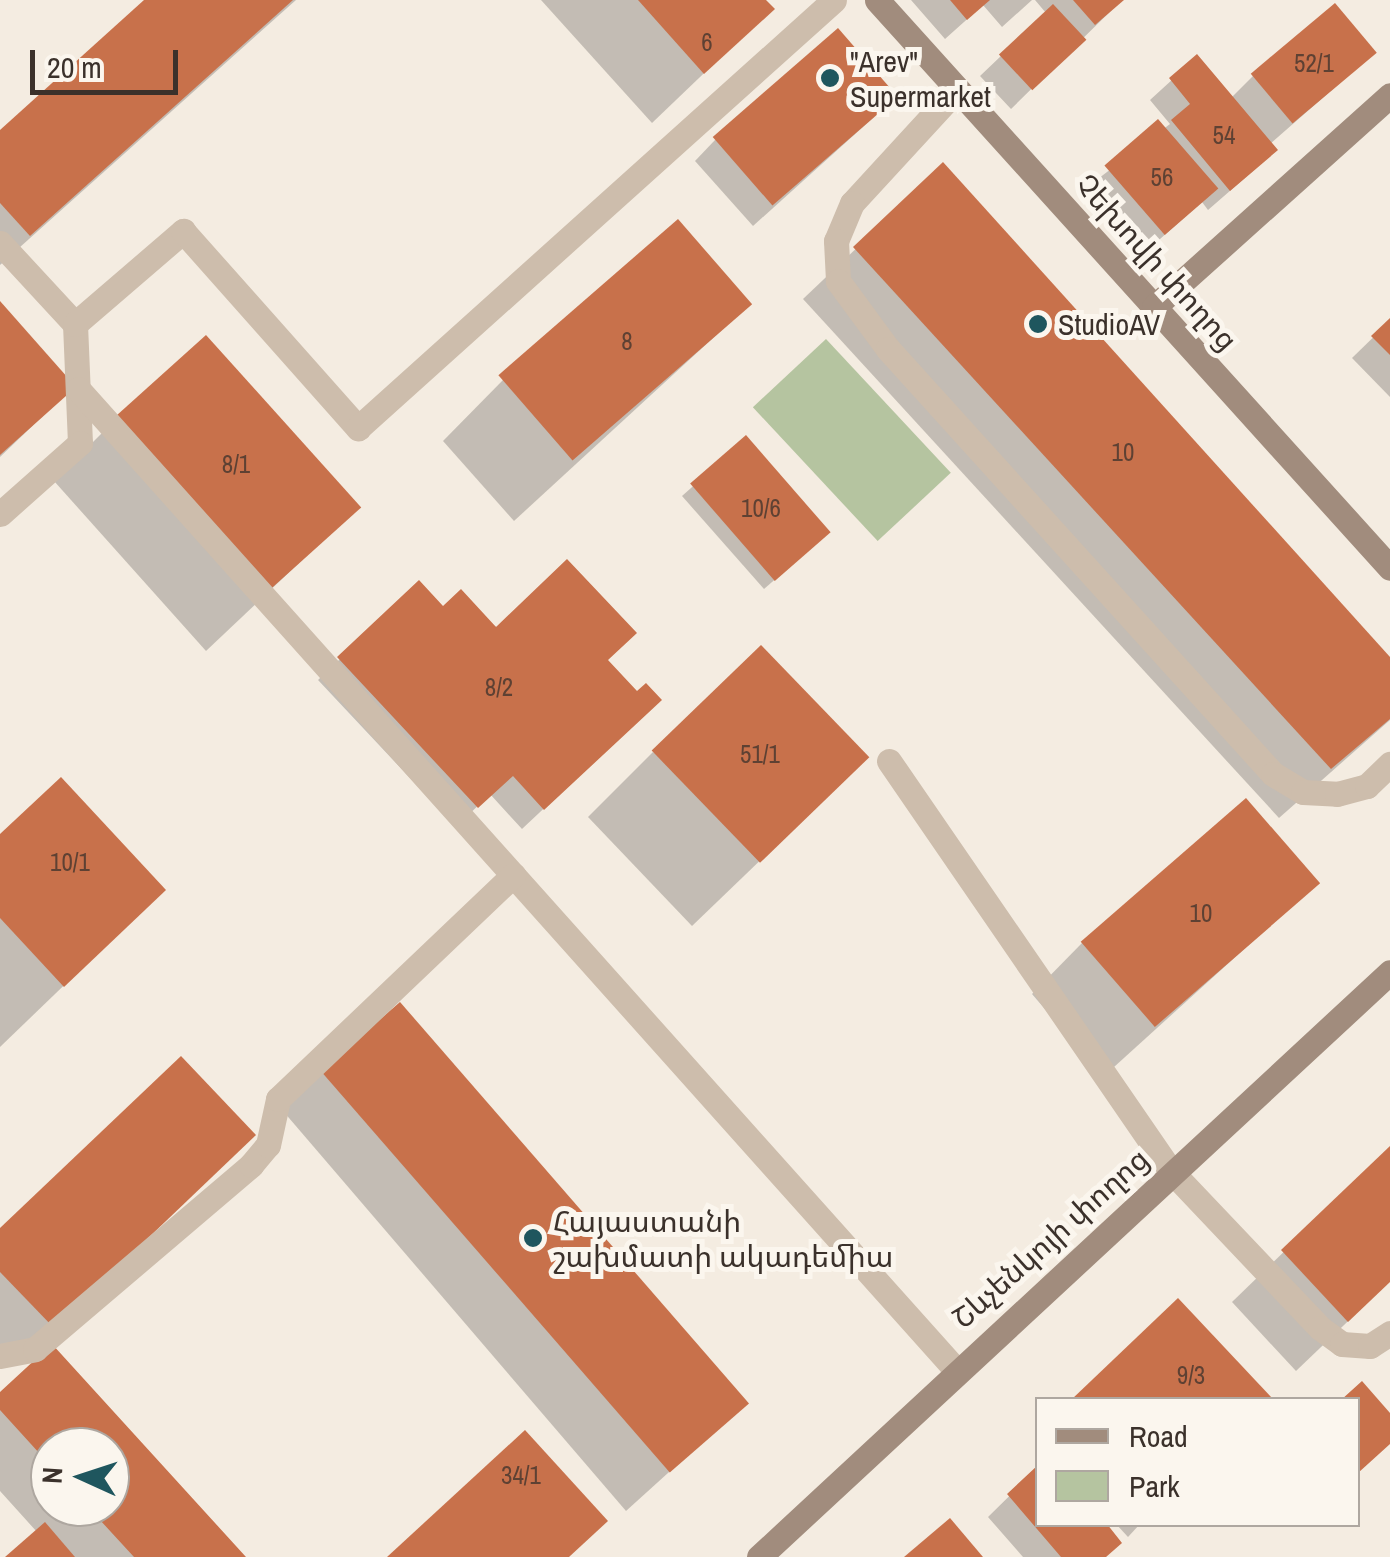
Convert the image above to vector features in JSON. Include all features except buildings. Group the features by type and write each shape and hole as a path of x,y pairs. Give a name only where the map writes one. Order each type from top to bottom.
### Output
{"street":[{"name":"Չեխովի փողոց","path":"876,0 1390,568"},
{"path":"1154,307 1390,94"},
{"name":"Շևչենկոյի փողոց","path":"758,1557 955,1369 1390,972"}],"lane":[{"path":"75,324 183,230 358,428 834,0"},
{"path":"957,89 852,203 836,241 838,281 888,350 1273,774 1303,792 1338,794 1367,786 1390,764"},
{"path":"0,244 75,324 80,443 0,514"},
{"path":"78,389 955,1369"},
{"path":"889,760 1172,1171 1320,1328 1342,1344 1370,1346 1390,1332"},
{"path":"0,1356 35,1349 250,1165 268,1145 278,1099 513,875"}],"green space":[{"path":"826,339 951,473 878,541 753,407"}],"place":[{"name":"\"Arev\" Supermarket","path":"830,78"},
{"name":"StudioAV","path":"1038,324"},
{"name":"Հայաստանի շախմատի ակադեմիա","path":"533,1238"}]}
